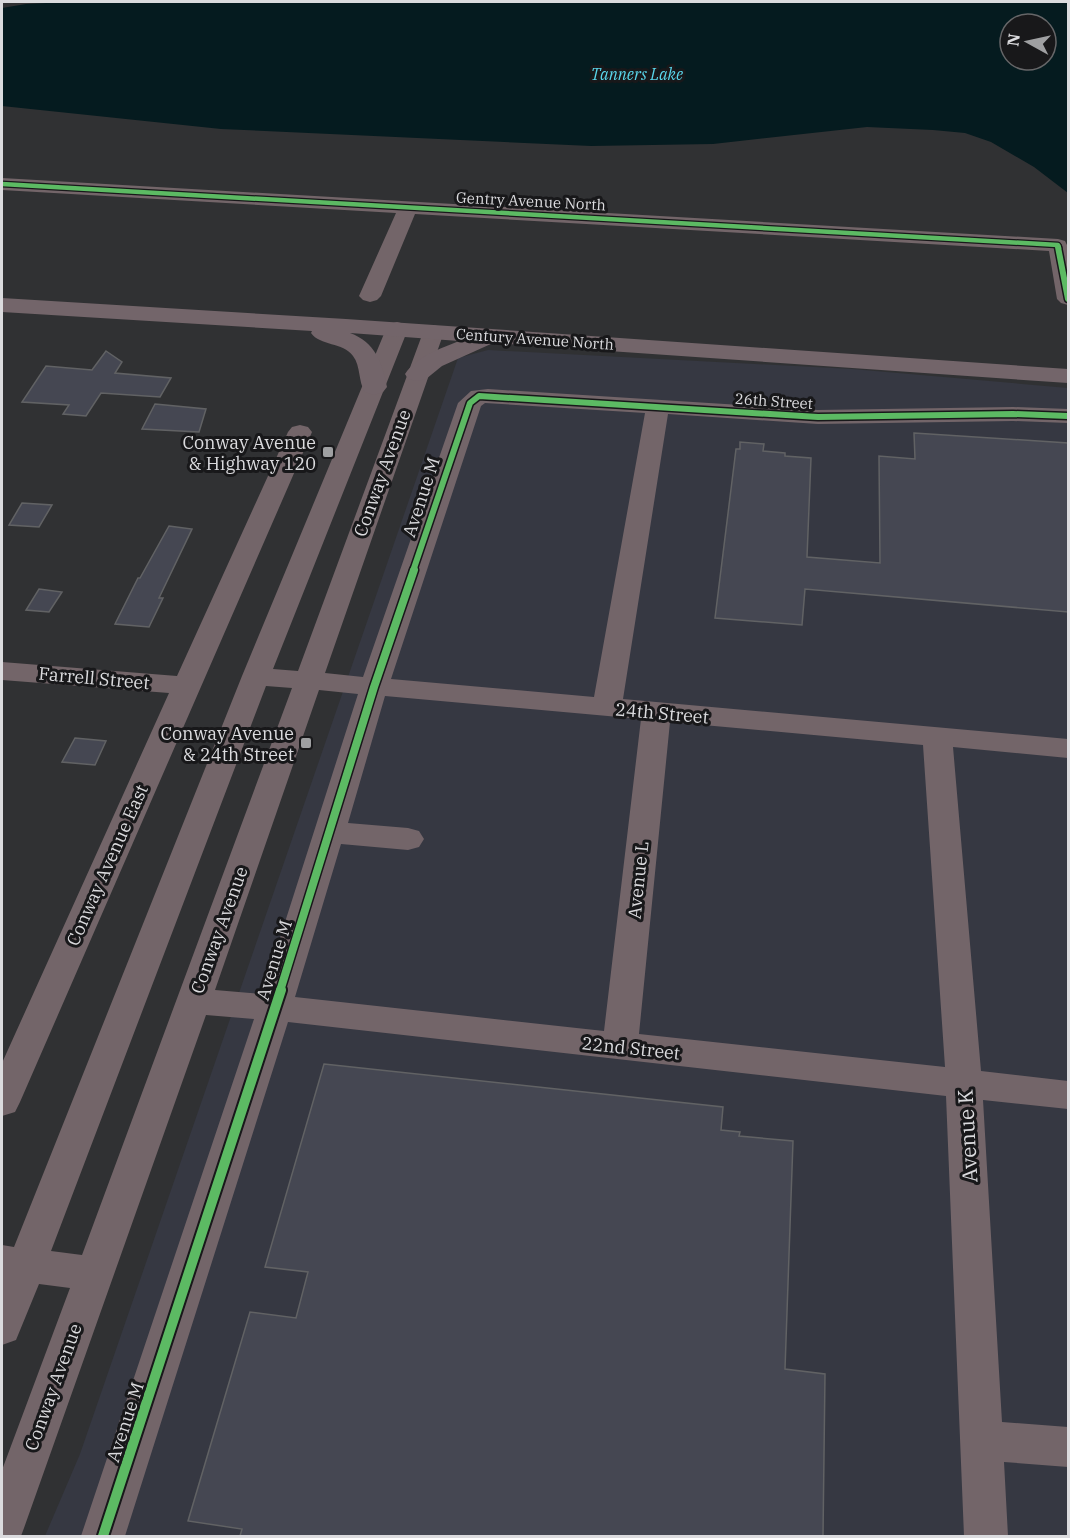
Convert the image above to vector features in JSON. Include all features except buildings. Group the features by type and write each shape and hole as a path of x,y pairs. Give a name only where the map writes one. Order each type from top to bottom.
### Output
{"main road":[{"name":"Century Avenue North","path":"2,305 397,329 1068,376"},
{"path":"281,322 344,339 357,345 369,360 374,387"},
{"path":"417,374 433,361 451,351 492,336"}],"street":[{"name":"Gentry Avenue North","path":"2,184 1058,245 1068,297"},
{"path":"370,296 408,207"},
{"name":"Conway Avenue","path":"2,1327 14,1264 397,329"},
{"name":"Conway Avenue","path":"2,1528 194,1001 433,332"},
{"name":"26th Street","path":"479,396 818,417 1013,414 1068,417"},
{"name":"Avenue M","path":"103,1536 275,1008 374,687 465,412 470,403 479,396"},
{"path":"607,707 658,407"},
{"name":"Conway Avenue East","path":"2,1102 300,432"},
{"name":"Farrell Street","path":"2,671 187,686"},
{"name":"24th Street","path":"256,676 1068,748"},
{"name":"Avenue L","path":"620,1047 656,712"},
{"name":"Avenue K","path":"937,737 964,1084 986,1536"},
{"path":"329,832 408,839"},
{"name":"22nd Street","path":"194,1001 1068,1095"},
{"path":"14,1264 94,1274"},
{"path":"981,1440 1068,1447"}],"shaded area":[{"path":"488,350 852,369 1068,388 1068,1536 45,1536 80,1454 458,358"}],"water":[{"name":"Tanners Lake","path":"67,2 1068,2 1068,193 1034,167 991,142 965,133 933,130 867,127 713,144 591,146 221,129 2,106 2,8"}],"cycle path":[{"path":"2,184 1058,245 1068,299"},
{"path":"103,1536 275,1008 374,687 470,403 479,396 488,396 818,417 1013,414 1068,416"}],"place":[{"name":"Conway Avenue & Highway 120","path":"328,452"},
{"name":"Conway Avenue & 24th Street","path":"306,743"}]}
